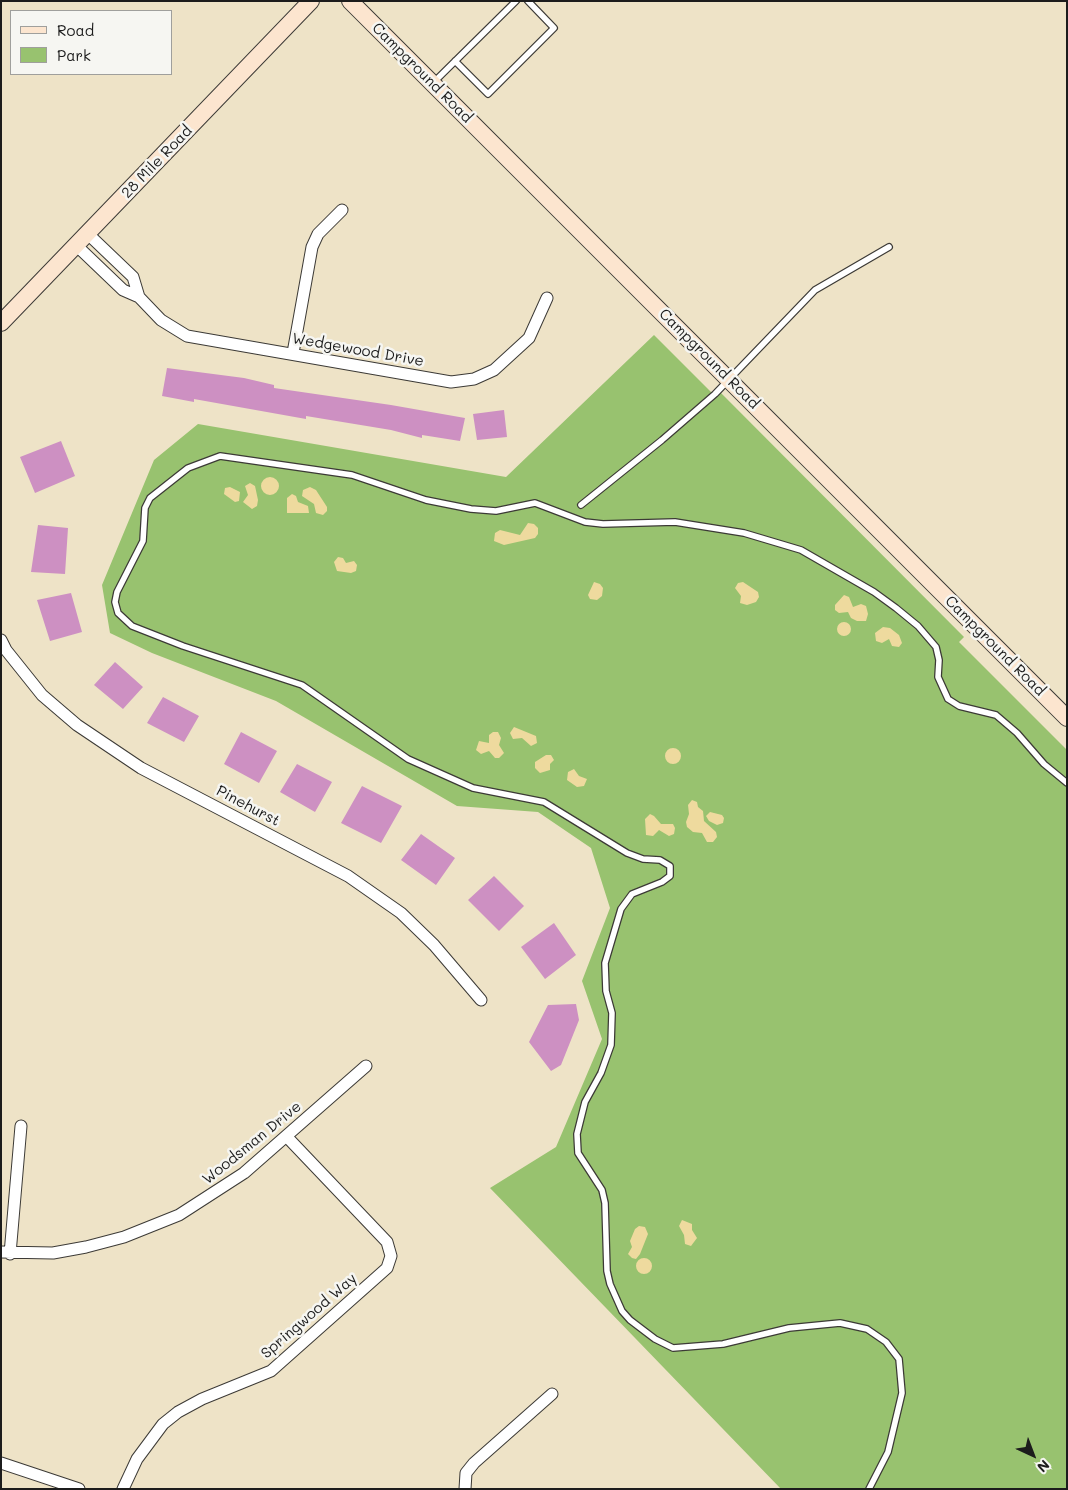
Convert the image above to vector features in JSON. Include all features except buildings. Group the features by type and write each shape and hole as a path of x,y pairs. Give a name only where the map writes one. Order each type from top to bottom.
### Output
{"street":[{"name":"28 Mile Road","path":"4,313 77,246 312,1"},
{"name":"Campground Road","path":"350,1 1067,718"},
{"path":"292,353 312,247 318,234 342,210"},
{"name":"Wedgewood Drive","path":"88,234 133,277 140,297 161,320 187,336 223,344 292,353 451,382 474,379 494,370 529,338 547,298"},
{"name":"Wedgewood Drive","path":"77,246 123,290 140,297"},
{"name":"Pinehurst","path":"1,640 6,650 42,695 77,725 141,768 348,876 401,913 434,945 481,1000"},
{"name":"Woodsman Drive","path":"6,1253 53,1253 86,1247 157,1224 199,1204 244,1173 366,1066"},
{"path":"6,1253 21,1126"},
{"name":"Springwood Way","path":"122,1489 137,1460 163,1424 178,1412 202,1399 271,1371 387,1268 391,1256 387,1242 287,1137"},
{"path":"465,1489 466,1473 507,1433 552,1394"},
{"path":"1,1462 79,1489"}],"lane":[{"path":"433,84 516,1"},
{"path":"455,61 488,94 554,28 528,1"},
{"path":"581,505 662,440 729,379 815,290 889,247"},
{"path":"869,1489 888,1452 902,1393 899,1360 886,1342 867,1330 840,1323 789,1328 723,1344 673,1348 655,1339 630,1320 622,1311 610,1284 607,1271 605,1203 602,1190 578,1153 577,1134 585,1102 601,1073 610,1045 612,1013 606,991 604,963 622,909 632,894 662,882 670,876 670,866 660,860 643,859 627,853 544,802 473,788 408,759 302,685 183,646 132,626 118,613 115,602 117,592 143,541 145,508 150,498 188,468 220,456 352,475 426,500 471,509 496,511 535,503 585,522 603,524 675,522 744,533 801,550 874,592 896,608 918,626 936,647 938,677 948,699 959,706 996,715 1017,733 1044,764 1067,783"}],"green space":[{"path":"654,335 716,397 721,393 964,637 959,642 1067,750 1067,1489 781,1489 490,1188 556,1147 602,1039 582,981 610,908 591,848 538,812 457,806 276,701 152,653 110,633 102,585 154,460 198,424 506,477"}],"sand":[{"path":"270,477 276,480 279,486 276,492 270,495 264,492 261,486 264,480"},
{"path":"250,483 255,486 258,500 257,506 252,509 243,502 248,495 245,486"},
{"path":"230,487 240,492 239,501 235,502 224,494 225,488"},
{"path":"310,487 316,490 327,507 327,511 323,515 316,513 314,504 302,496 303,490"},
{"path":"292,494 296,496 298,502 308,506 309,513 287,513 287,498"},
{"path":"528,523 534,524 538,528 538,534 535,538 504,545 494,541 495,533 500,530 520,535"},
{"path":"338,557 343,558 346,563 354,561 357,565 356,571 351,573 337,571 334,562"},
{"path":"594,582 600,584 603,588 602,596 597,600 590,599 588,595"},
{"path":"743,582 758,592 759,597 756,602 747,605 740,603 741,596 735,588 738,583"},
{"path":"844,595 849,597 853,607 861,604 866,606 868,614 866,621 857,621 851,618 848,612 839,613 835,610 835,605"},
{"path":"841,622 847,622 851,629 847,636 841,636 837,632 837,626"},
{"path":"883,627 890,628 899,635 902,643 899,647 892,646 889,639 882,643 876,641 875,633"},
{"path":"514,727 536,736 537,743 531,746 522,738 513,739 510,733"},
{"path":"493,732 498,732 501,738 499,745 504,753 499,758 495,758 489,751 481,754 476,750 479,741 489,743 489,735"},
{"path":"673,748 681,756 673,764 665,756"},
{"path":"546,755 551,755 554,760 550,764 550,770 540,773 535,768 535,762"},
{"path":"574,769 579,776 587,779 584,786 577,787 567,780 568,772"},
{"path":"692,800 697,802 698,807 703,811 704,821 716,832 717,837 713,842 707,842 702,833 693,832 687,827 688,805"},
{"path":"710,812 722,815 724,818 723,823 717,825 709,821 706,816"},
{"path":"650,814 661,824 673,824 675,828 674,834 669,836 659,830 653,836 646,835 645,819"},
{"path":"682,1220 692,1224 692,1230 697,1238 691,1246 685,1244 684,1235 679,1226"},
{"path":"639,1226 645,1227 648,1234 636,1259 628,1254 632,1247 630,1241 635,1229"},
{"path":"641,1258 647,1258 652,1263 650,1272 641,1274 636,1269 636,1263"}]}
